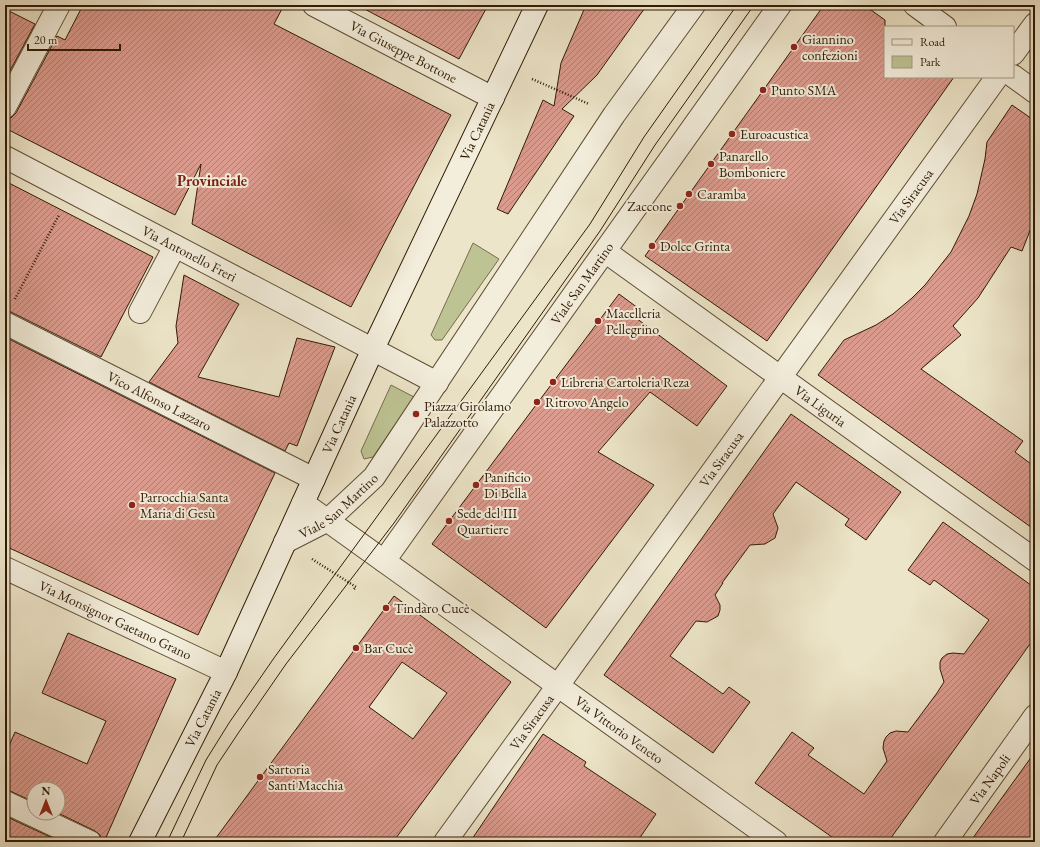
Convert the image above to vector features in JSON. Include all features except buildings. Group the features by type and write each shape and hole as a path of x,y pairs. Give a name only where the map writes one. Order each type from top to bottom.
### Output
{"street":[{"path":"5,107 59,5"},
{"name":"Via Giuseppe Bottone","path":"314,5 493,98"},
{"name":"Via Catania","path":"140,842 226,672 373,350 537,5"},
{"name":"Viale San Martino","path":"285,542 328,520 374,477 614,115 694,5"},
{"name":"Viale San Martino","path":"384,562 606,252 780,5"},
{"path":"915,5 944,26"},
{"path":"1014,53 1035,24"},
{"path":"1014,77 1035,92"},
{"name":"Via Siracusa","path":"445,842 996,78"},
{"name":"Via Antonello Freri","path":"5,157 437,383"},
{"path":"140,312 175,246"},
{"name":"Via Liguria","path":"606,252 1035,560"},
{"name":"Vico Alfonso Lazzaro","path":"5,323 314,479"},
{"name":"Via Vittorio Veneto","path":"303,503 776,842"},
{"name":"Via Monsignor Gaetano Grano","path":"5,568 226,672"},
{"name":"Via Napoli","path":"945,842 1035,716"},
{"path":"5,802 90,842"}],"path":[{"path":"508,68 569,95"},
{"path":"14,300 71,191"},
{"path":"285,542 356,587 353,590"},
{"path":"327,573 330,570"}],"green space":[{"path":"473,243 499,259 442,340 435,340 431,335"},
{"path":"391,385 414,397 373,457 364,459 361,451"}],"tram line":[{"path":"167,842 206,760 229,723 274,658 590,224 644,137 737,5"},
{"path":"181,842 217,765 239,732 286,664 394,523 600,231 655,145 754,5"}],"place":[{"name":"Giannino confezioni","path":"794,47"},
{"name":"Punto SMA","path":"763,90"},
{"name":"Euroacustica","path":"732,134"},
{"name":"Panarello Bomboniere","path":"711,164"},
{"name":"Caramba","path":"689,194"},
{"name":"Zaccone","path":"680,206"},
{"name":"Dolce Grinta","path":"652,246"},
{"name":"Macelleria Pellegrino","path":"598,321"},
{"name":"Libreria Cartoleria Reza","path":"553,382"},
{"name":"Ritrovo Angelo","path":"537,402"},
{"name":"Piazza Girolamo Palazzotto","path":"416,414"},
{"name":"Panificio Di Bella","path":"476,485"},
{"name":"Parrocchia Santa Maria di Gesù","path":"132,505"},
{"name":"Sede del III Quartiere","path":"449,521"},
{"name":"Tindaro Cucè","path":"386,608"},
{"name":"Bar Cucè","path":"356,648"},
{"name":"Sartoria Santi Macchia","path":"260,777"}],"district":[{"name":"Provinciale","path":"212,181"}]}
